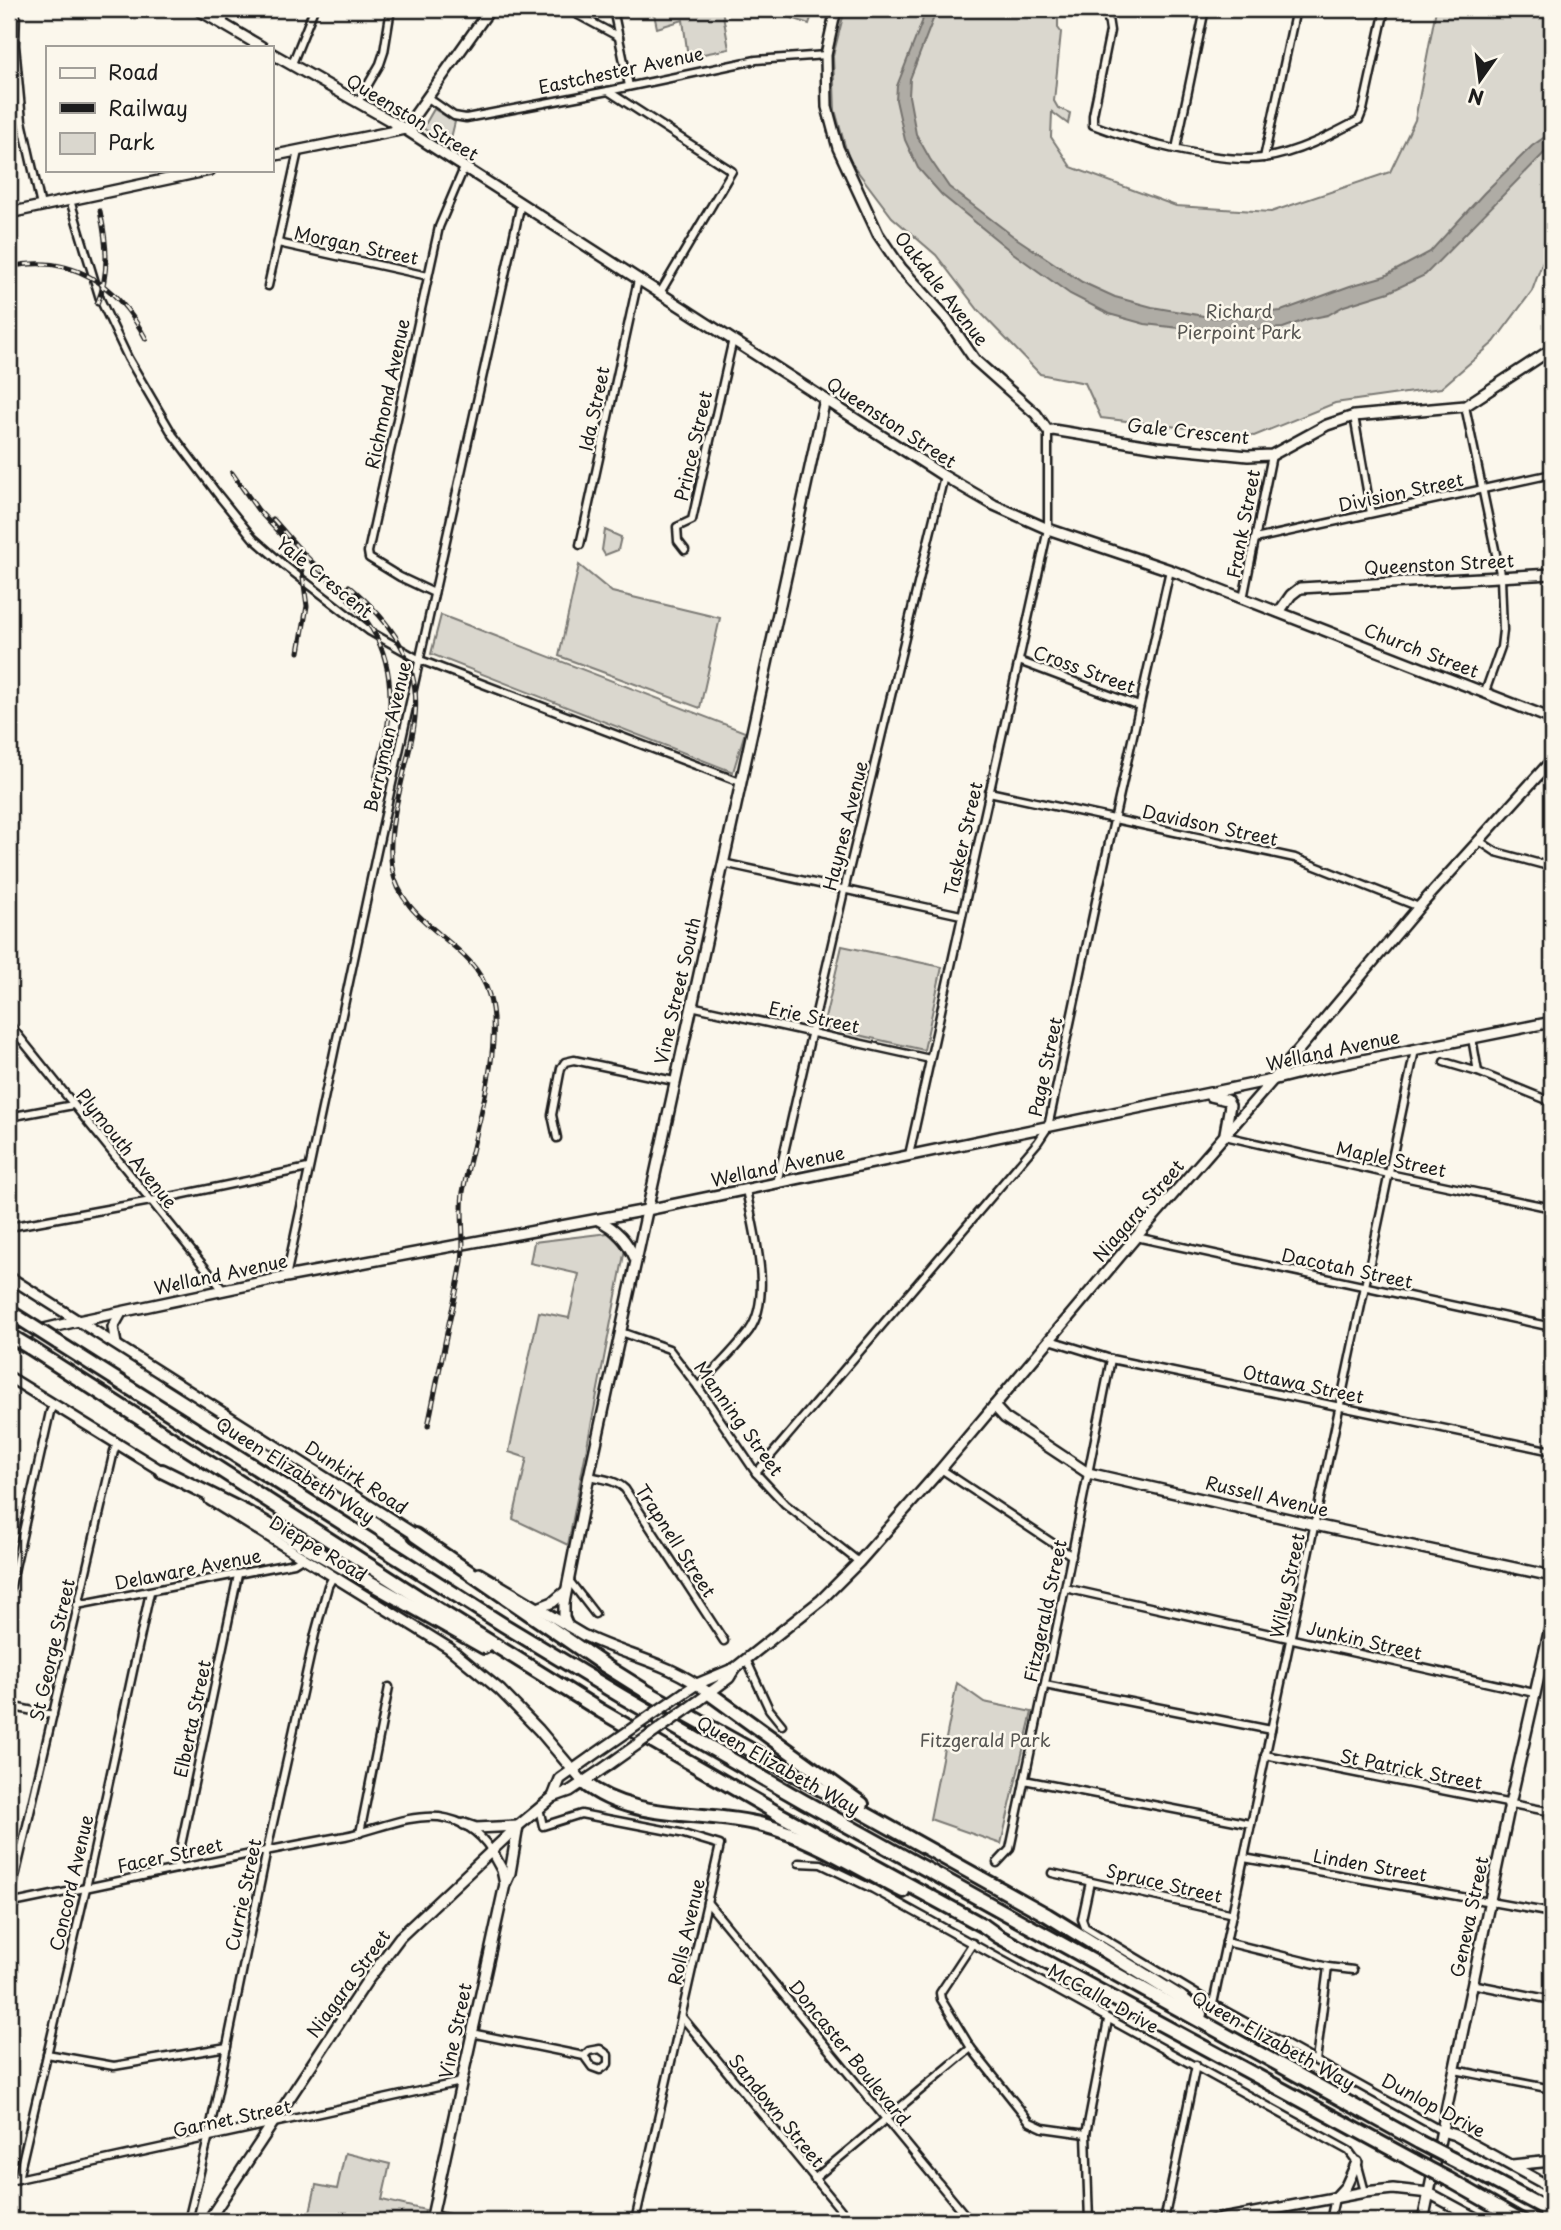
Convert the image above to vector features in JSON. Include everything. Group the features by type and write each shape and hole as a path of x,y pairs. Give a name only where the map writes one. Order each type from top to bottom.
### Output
{"highway":[{"name":"Queen Elizabeth Way","path":"11,1313 502,1624 621,1696 803,1801 1419,2142 1552,2212"},
{"path":"9,1336 601,1711 998,1936 1522,2221"},
{"path":"162,1471 247,1513 461,1635 552,1681"},
{"path":"415,1535 604,1665 1047,1915 1180,1997 1219,2031"},
{"path":"709,1693 909,1838"},
{"path":"583,1782 598,1794 615,1802 657,1812 764,1825 810,1843 961,1921 998,1936"}],"main road":[{"path":"197,9 260,46"},
{"path":"273,156 404,129 490,9"},
{"name":"Oakdale Avenue","path":"836,9 826,55 826,96 832,129 848,173 878,234 895,260 947,319 975,360 1036,414 1048,431"},
{"name":"Queenston Street","path":"273,53 404,129 944,476 994,505 1048,529 1170,570 1279,612 1290,595 1300,588 1552,575"},
{"path":"9,213 201,172"},
{"name":"Gale Crescent","path":"1048,431 1157,447 1248,456 1272,455 1327,425 1354,416 1465,406 1552,349"},
{"name":"Vine Street South","path":"568,1626 563,1610 589,1476 825,399"},
{"name":"Church Street","path":"1279,612 1552,719"},
{"name":"Niagara Street","path":"553,1797 560,1779 697,1684 735,1668 821,1600 859,1562 1419,907 1552,760"},
{"name":"Welland Avenue","path":"9,1336 286,1277 647,1210 1552,1022"},
{"path":"1198,1095 1227,1100 1230,1105 1224,1136"},
{"path":"597,1220 612,1227 624,1238 636,1260"},
{"name":"Dunkirk Road","path":"9,1277 415,1535 568,1626 599,1643 657,1662 709,1693"},
{"path":"116,1344 113,1327 122,1313"},
{"name":"Dieppe Road","path":"9,1377 433,1637 500,1690 539,1730 583,1782"},
{"name":"Russell Avenue","path":"994,1406 1004,1418 1088,1473 1552,1576"},
{"path":"538,1608 553,1602 566,1591"},
{"name":"Geneva Street","path":"1423,2221 1510,1804 1552,1619"},
{"name":"Niagara Street","path":"208,2221 367,1981 400,1937 539,1808 553,1797 570,1791 698,1702 729,1678 735,1668"},
{"path":"464,1824 476,1828 518,1826"},
{"name":"Vine Street","path":"432,2218 471,2033 513,1860 518,1826"},
{"path":"491,1850 502,1870 506,1885"},
{"name":"Dunlop Drive","path":"1442,2130 1552,2188"},
{"path":"1510,2165 1552,2161"},
{"path":"1335,2198 1346,2186 1357,2162"},
{"path":"1212,2221 1393,2189 1429,2193 1481,2221"}],"street":[{"path":"16,9 15,45 22,121 41,206"},
{"path":"223,25 226,9"},
{"path":"292,64 314,9"},
{"path":"358,102 380,64 391,9"},
{"path":"567,9 619,37"},
{"path":"613,9 629,86"},
{"path":"1104,9 1110,31 1093,125 1176,149 1231,159 1264,158 1315,143 1359,120 1385,9"},
{"path":"1176,149 1205,9"},
{"path":"1264,158 1296,9"},
{"name":"Eastchester Avenue","path":"428,98 454,116 466,118 756,60 826,55"},
{"path":"608,91 732,171 660,293"},
{"path":"268,286 298,151"},
{"name":"Richmond Avenue","path":"434,593 379,565 369,558 368,552 439,227 464,168"},
{"name":"Yale Crescent","path":"70,200 95,286 128,358 173,435 253,538 305,583 369,631 420,660 740,782"},
{"name":"Berryman Avenue","path":"286,1277 521,203"},
{"name":"Morgan Street","path":"278,243 428,276"},
{"name":"Ida Street","path":"580,545 638,280"},
{"name":"Prince Street","path":"685,550 678,541 677,527 692,520 733,339"},
{"path":"1465,406 1501,578 1501,646 1485,692"},
{"path":"1354,416 1371,513"},
{"path":"1048,431 1048,529"},
{"name":"Frank Street","path":"1243,599 1272,455"},
{"name":"Division Street","path":"1255,539 1552,474"},
{"name":"Haynes Avenue","path":"778,1183 944,476"},
{"name":"Tasker Street","path":"909,1156 1048,529"},
{"name":"Page Street","path":"756,1473 1048,1127 1170,570"},
{"name":"Cross Street","path":"1019,661 1139,706"},
{"name":"Davidson Street","path":"989,792 1295,858 1419,907"},
{"path":"1478,840 1496,852 1552,867"},
{"path":"723,863 961,915"},
{"name":"Erie Street","path":"691,1006 930,1059"},
{"name":"Plymouth Avenue","path":"9,1024 223,1290"},
{"path":"1472,1038 1478,1072"},
{"name":"Wiley Street","path":"1213,2004 1415,1050"},
{"path":"557,1138 552,1115 561,1068 565,1062 574,1060 674,1081"},
{"path":"1444,1062 1478,1072 1552,1102"},
{"path":"9,1117 73,1105"},
{"name":"Maple Street","path":"1224,1136 1552,1208"},
{"path":"9,1227 308,1168"},
{"path":"698,1387 749,1330 757,1315 762,1272 746,1189"},
{"name":"Dacotah Street","path":"1136,1237 1552,1327"},
{"name":"Manning Street","path":"621,1332 669,1349 756,1473 785,1504 859,1562"},
{"name":"Ottawa Street","path":"1050,1340 1111,1359 1552,1451"},
{"name":"Fitzgerald Street","path":"997,1863 1010,1849 1111,1359"},
{"path":"9,1594 54,1404"},
{"name":"St George Street","path":"9,1904 77,1605 117,1444"},
{"path":"941,1469 1072,1556"},
{"name":"Trapnell Street","path":"589,1476 613,1481 625,1489 724,1641"},
{"name":"Delaware Avenue","path":"77,1605 238,1575 294,1563 302,1558"},
{"name":"Elberta Street","path":"176,1869 238,1575"},
{"name":"Currie Street","path":"188,2221 208,2138 267,1850 316,1634 328,1586 333,1577"},
{"path":"568,1579 595,1614"},
{"name":"Junkin Street","path":"1065,1588 1534,1693"},
{"name":"Concord Avenue","path":"18,2179 86,1888 150,1592"},
{"path":"746,1659 769,1709 782,1725"},
{"path":"1045,1685 1271,1730"},
{"path":"360,1833 389,1687"},
{"path":"9,1706 53,1715"},
{"name":"St Patrick Street","path":"1265,1755 1552,1812"},
{"path":"1024,1780 1251,1824"},
{"name":"Rolls Avenue","path":"539,1808 543,1826 581,1814 680,1833 720,1845 635,2221"},
{"name":"Facer Street","path":"9,1904 360,1833 420,1817 440,1817 464,1824"},
{"path":"464,1824 481,1835 491,1850"},
{"name":"Linden Street","path":"1244,1858 1552,1913"},
{"name":"McCalla Drive","path":"799,1863 821,1864 974,1943 1108,2020 1196,2065 1349,2151 1357,2162"},
{"name":"Spruce Street","path":"1052,1873 1233,1914"},
{"name":"Spruce Street","path":"1082,1923 1090,1882"},
{"name":"Doncaster Boulevard","path":"708,1902 970,2221"},
{"name":"Dunlop Drive","path":"1082,1923 1213,2004 1442,2130"},
{"path":"1227,1942 1328,1967 1353,1970"},
{"path":"974,1943 940,1993 941,1999 971,2048 1030,2122 1043,2128 1086,2134"},
{"path":"1316,2061 1328,1967"},
{"path":"1472,1984 1552,2000"},
{"name":"Sandown Street","path":"682,2017 850,2221"},
{"path":"1089,2221 1086,2134 1108,2020"},
{"path":"471,2033 584,2056"},
{"path":"47,2054 114,2066 227,2047"},
{"path":"814,2179 971,2048"},
{"path":"1164,2221 1196,2065"},
{"path":"1455,2070 1552,2089"},
{"name":"Garnet Street","path":"9,2181 461,2082"},
{"path":"1357,2162 1365,2192"},
{"path":"1330,2221 1335,2198"},
{"path":"432,2218 461,2221"}],"green space":[{"path":"653,9 722,9 729,49 688,57 683,20 657,28"},
{"path":"782,9 814,9 809,24 786,16"},
{"name":"Richard Pierpoint Park","path":"845,9 1053,9 1061,32 1054,101 1058,108 1070,113 1068,124 1052,112 1051,137 1071,167 1176,206 1271,212 1390,172 1415,120 1436,9 1552,9 1552,236 1532,291 1494,342 1441,388 1335,403 1254,436 1101,418 1085,383 1040,374 979,311 936,255 892,217 849,160 835,110 833,56"},
{"path":"434,109 455,122 449,146 423,128"},
{"path":"605,530 621,537 618,550 605,555 602,550"},
{"path":"579,565 612,592 720,618 700,708 559,656"},
{"path":"441,615 745,732 733,772 431,654"},
{"path":"842,946 942,967 924,1050 823,1027"},
{"path":"608,1233 625,1249 568,1545 513,1519 527,1458 509,1452 539,1312 569,1318 579,1274 530,1263 534,1242"},
{"name":"Fitzgerald Park","path":"957,1683 984,1702 1032,1712 1001,1844 930,1819"},
{"path":"345,2153 390,2164 382,2200 425,2210 423,2221 308,2221 316,2185 337,2189"}],"shaded area":[{"path":"925,9 937,9 910,79 909,96 916,134 949,187 1013,236 1082,282 1115,297 1152,307 1215,318 1281,311 1385,276 1430,252 1484,193 1532,146 1552,132 1552,145 1425,275 1389,292 1344,306 1328,315 1283,328 1214,332 1145,324 1109,314 1070,294 1013,253 942,195 918,168 905,140 896,100 897,86"}],"railway":[{"path":"97,304 106,269 100,211"},
{"path":"9,267 53,265 90,277 107,288 121,303 146,339"},
{"path":"232,473 258,510 284,538 302,571 307,606 299,652"},
{"path":"273,519 366,620 384,656 389,678 390,704 375,779"},
{"path":"349,586 389,627 407,659 413,677 416,696 414,726 391,838 392,867 398,887 422,919 454,946 481,976 489,995 493,1016 493,1040 486,1092 463,1192 462,1261 428,1426"}]}
